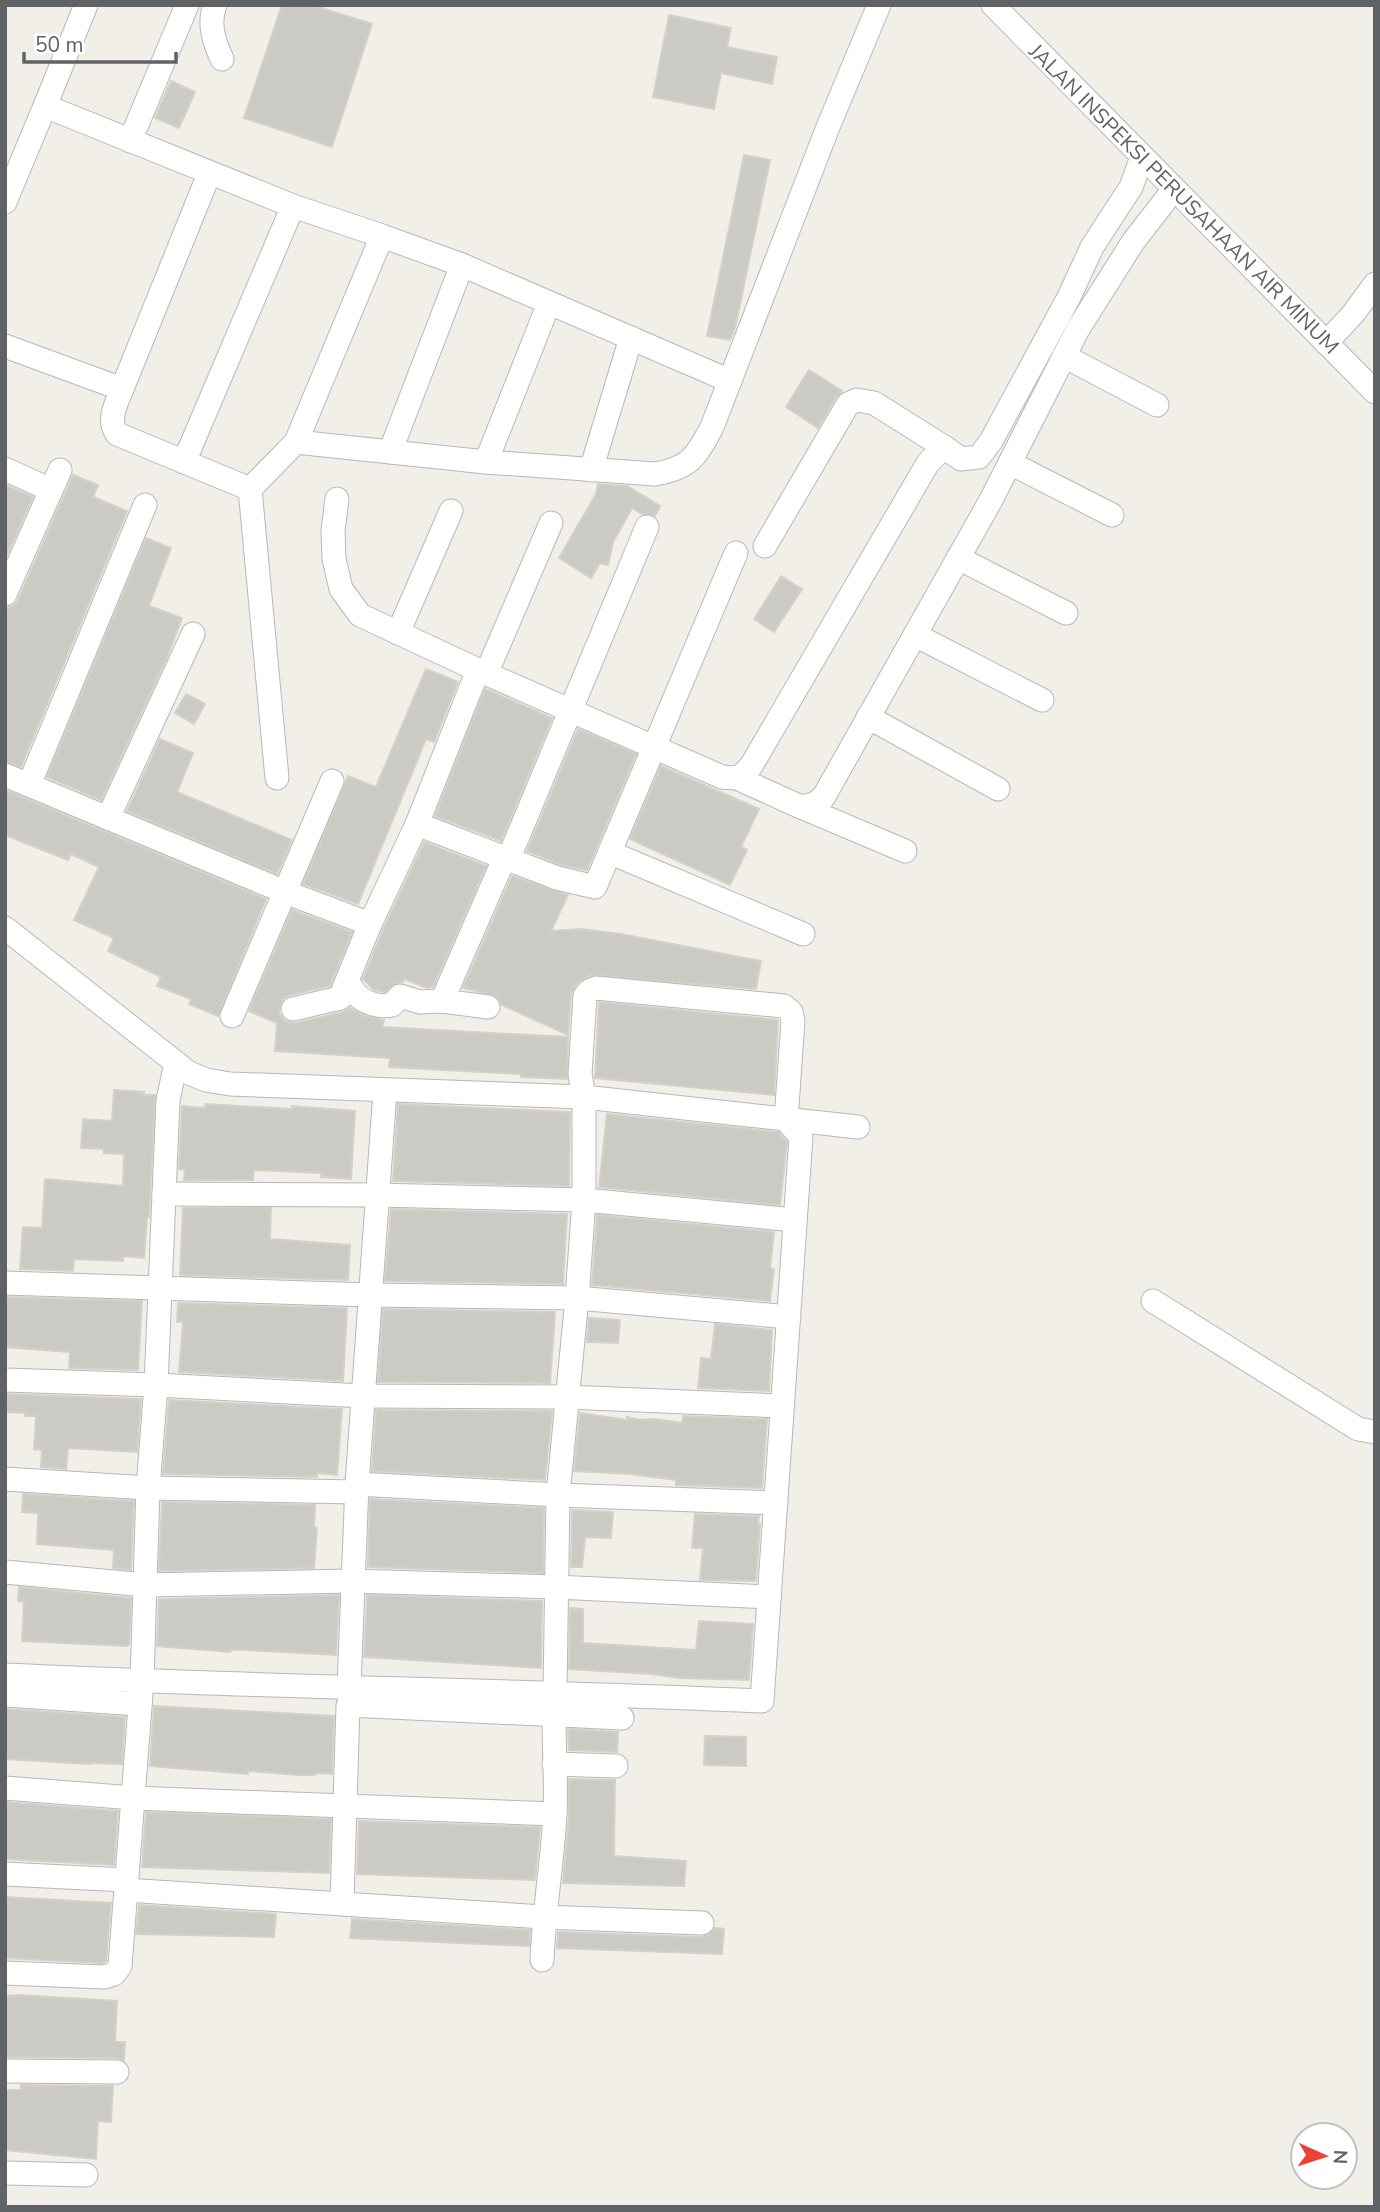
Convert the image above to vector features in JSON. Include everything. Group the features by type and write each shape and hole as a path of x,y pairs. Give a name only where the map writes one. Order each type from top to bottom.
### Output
{"street":[{"path":"5,202 86,5"},
{"path":"130,141 187,5"},
{"path":"215,5 212,12 213,38 222,59"},
{"path":"296,442 486,462 655,474 677,470 689,463 712,428 823,139 879,5"},
{"name":"JALAN INSPEKSI PERUSAHAAN AIR MINUM","path":"993,5 1375,392"},
{"path":"45,106 209,174 461,265 730,381"},
{"path":"765,546 848,404 857,400 874,403 961,459 979,457 991,441 1069,297 1092,247 1131,187 1142,157"},
{"path":"209,174 122,389 111,426 117,434 250,489"},
{"path":"801,807 814,804 823,798 1010,463 1078,329 1133,242 1174,189"},
{"path":"184,462 293,206"},
{"path":"277,778 250,489 296,442 382,236"},
{"path":"390,452 461,265"},
{"path":"1326,343 1353,314 1375,284"},
{"path":"486,462 549,303"},
{"path":"591,470 631,338"},
{"path":"5,346 122,389"},
{"path":"1064,356 1157,405"},
{"path":"737,778 751,766 913,486 928,463 944,447"},
{"path":"1010,463 1112,514"},
{"path":"5,470 55,480 11,565 5,594"},
{"path":"337,499 332,531 334,559 341,589 360,615 482,672 722,777 737,778 905,851"},
{"path":"29,785 145,505"},
{"path":"398,633 451,511"},
{"path":"340,998 370,924 551,523"},
{"path":"442,1001 571,710 647,527"},
{"path":"417,824 570,882 595,887 736,552"},
{"path":"958,558 1066,613"},
{"path":"108,818 193,634"},
{"path":"915,635 1042,700"},
{"path":"868,717 998,789"},
{"path":"5,775 285,892 370,924"},
{"path":"232,1016 332,781"},
{"path":"611,853 803,934"},
{"path":"5,928 189,1073 211,1081 385,1091 584,1097 858,1127"},
{"path":"293,1009 340,998 352,988 355,994 382,1007 392,1006 400,996 420,1002 442,1001 488,1007"},
{"path":"5,1695 349,1687 555,1692 762,1701 801,1137 786,1120 793,1021 791,1012 784,1006 596,988 585,996 580,1074 584,1097 584,1200 558,1495 555,1692 553,1716 555,1814 543,1917 542,1960"},
{"path":"5,1973 104,1977 114,1974 120,1966 141,1693 148,1488 161,1288 168,1100 176,1063"},
{"path":"349,1687 356,1488 385,1091"},
{"path":"164,1195 378,1195 584,1200 796,1220"},
{"path":"5,1283 370,1295 577,1298 789,1317"},
{"path":"1153,1301 1358,1429 1375,1432"},
{"path":"5,1380 363,1396 567,1397 782,1406"},
{"path":"5,1479 148,1488 356,1488 776,1503"},
{"path":"5,1572 146,1585 352,1581 769,1597"},
{"path":"5,1675 141,1693"},
{"path":"342,1903 348,1705 622,1718"},
{"path":"554,1764 616,1766"},
{"path":"5,1788 134,1798 555,1814"},
{"path":"5,1874 342,1903 543,1917 702,1923"},
{"path":"5,2071 117,2072"},
{"path":"5,2173 86,2175"}],"building":[{"path":"282,5 312,5 372,24 332,147 244,118"},
{"path":"669,15 731,28 727,47 777,57 772,84 721,73 714,109 653,97"},
{"path":"171,81 195,92 179,128 155,118"},
{"path":"744,155 770,160 735,328 730,340 707,336"},
{"path":"809,370 842,391 818,428 786,407"},
{"path":"73,475 98,485 93,497 127,511 21,767 5,761 5,608 13,606 18,600"},
{"path":"598,484 627,486 660,506 655,516 642,514 632,508 613,542 608,565 600,563 591,578 559,558 596,494"},
{"path":"5,485 33,497 5,559"},
{"path":"146,538 171,548 149,606 182,618 167,657 101,800 47,777"},
{"path":"781,576 802,589 774,632 754,619"},
{"path":"426,669 458,682 434,742 426,739 358,904 303,884 348,776 376,787"},
{"path":"485,689 552,718 501,841 435,816"},
{"path":"186,694 205,704 194,724 175,713"},
{"path":"578,729 636,754 587,870 561,865 527,851"},
{"path":"160,739 193,753 177,792 292,840 277,874 127,811"},
{"path":"661,766 759,809 741,847 747,850 730,885 630,839"},
{"path":"5,790 266,899 218,1016 189,1004 191,999 157,986 161,977 108,951 114,938 74,920 99,867 71,854 68,860 5,835"},
{"path":"424,842 486,866 433,987 427,988 405,979 385,992 374,990 363,979"},
{"path":"512,876 568,895 551,931 581,929 621,934 761,961 756,989 591,975 578,982 571,994 568,1035 502,1005 496,996 463,988"},
{"path":"292,910 352,932 330,986 283,999 279,1012 288,1022 296,1023 350,1008 365,1016 384,1020 382,1027 568,1037 567,1079 389,1067 390,1058 275,1051 277,1023 249,1011"},
{"path":"599,1002 778,1020 774,1095 595,1078"},
{"path":"114,1090 155,1095 149,1217 144,1258 123,1256 123,1261 74,1259 73,1271 20,1269 23,1227 42,1228 45,1179 123,1186 124,1154 104,1153 104,1149 81,1148 83,1119 112,1121"},
{"path":"205,1104 355,1111 351,1179 321,1177 321,1173 254,1170 253,1180 184,1180 185,1170 179,1169 182,1106 205,1108"},
{"path":"398,1104 570,1112 569,1186 393,1181"},
{"path":"607,1114 778,1132 787,1142 780,1205 599,1187"},
{"path":"183,1208 271,1208 270,1239 350,1245 348,1280 180,1275"},
{"path":"391,1209 567,1214 563,1284 385,1281"},
{"path":"597,1215 774,1232 770,1268 774,1269 770,1301 592,1285"},
{"path":"5,1297 142,1301 138,1370 69,1368 70,1352 5,1347"},
{"path":"178,1303 347,1308 343,1381 179,1372 183,1322 177,1322"},
{"path":"383,1309 555,1312 550,1383 378,1382"},
{"path":"589,1318 620,1320 618,1343 587,1342"},
{"path":"715,1324 772,1330 769,1391 698,1388 701,1358 711,1359"},
{"path":"7,1394 141,1399 137,1452 68,1448 66,1469 41,1467 42,1450 34,1449 36,1416 6,1412"},
{"path":"169,1400 342,1409 337,1475 317,1473 317,1477 163,1474"},
{"path":"376,1410 552,1411 545,1480 372,1471"},
{"path":"580,1413 627,1420 627,1417 683,1423 683,1416 767,1419 762,1488 676,1485 676,1480 574,1471"},
{"path":"23,1494 134,1501 131,1570 113,1568 114,1550 37,1544 38,1513 22,1512"},
{"path":"370,1499 544,1508 543,1573 368,1567"},
{"path":"162,1502 315,1505 314,1527 317,1528 314,1568 159,1571"},
{"path":"572,1510 613,1512 611,1538 585,1537 582,1567 571,1567"},
{"path":"695,1514 759,1516 756,1581 700,1580 703,1548 692,1548"},
{"path":"19,1587 131,1598 129,1644 22,1641 24,1602 18,1601"},
{"path":"339,1595 336,1655 247,1650 230,1652 157,1646 159,1599"},
{"path":"367,1595 542,1601 541,1668 364,1657"},
{"path":"570,1608 583,1609 583,1643 696,1650 699,1621 753,1624 749,1680 680,1678 569,1669"},
{"path":"154,1706 334,1716 332,1774 298,1775 248,1771 248,1774 150,1766"},
{"path":"5,1709 125,1717 122,1764 5,1759"},
{"path":"568,1729 618,1732 617,1752 569,1750"},
{"path":"705,1736 746,1737 746,1766 704,1765"},
{"path":"569,1779 615,1780 614,1856 686,1861 684,1886 563,1883 569,1816"},
{"path":"5,1802 118,1811 114,1865 5,1859"},
{"path":"146,1812 331,1819 329,1873 142,1867"},
{"path":"359,1821 540,1827 535,1880 357,1874"},
{"path":"5,1897 111,1903 106,1961 102,1963 5,1958"},
{"path":"139,1905 276,1914 274,1937 136,1934"},
{"path":"352,1919 530,1930 529,1946 350,1938"},
{"path":"715,1928 724,1929 722,1954 557,1948 558,1932 701,1937 709,1935"},
{"path":"5,1996 117,2001 115,2042 125,2042 124,2060 5,2057"},
{"path":"21,2085 113,2086 111,2122 98,2121 96,2159 5,2150 5,2090 21,2090"}]}
